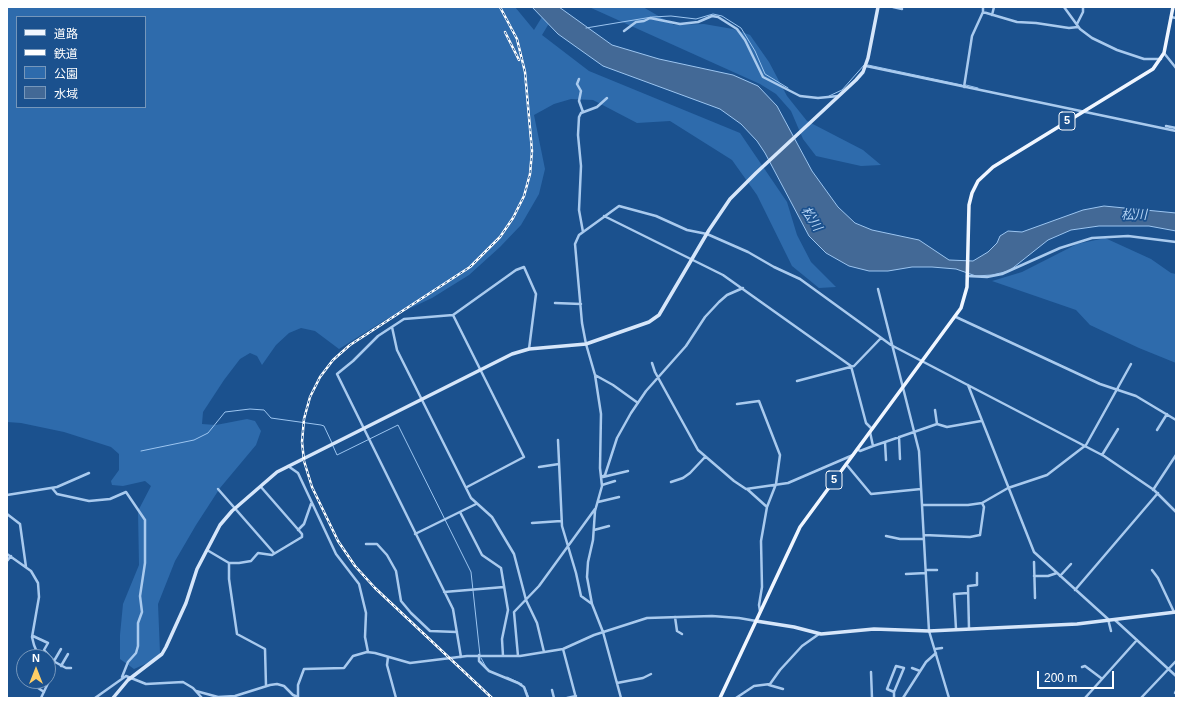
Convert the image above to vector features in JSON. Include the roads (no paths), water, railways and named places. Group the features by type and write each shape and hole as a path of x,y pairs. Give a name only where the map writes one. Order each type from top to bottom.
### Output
{"main road":[{"name":"5","path":"720,698 800,527 956,317 965,298 971,196 983,174 1153,69 1164,53 1173,7"}],"street":[{"path":"113,698 132,677 162,654 186,603 197,569 206,549 220,525 235,508 277,472 512,354 529,349 586,344 644,324 656,317 666,304 707,234 730,199 743,185 856,80 866,66 878,7"},
{"path":"893,7 902,8"},
{"path":"964,87 972,36 983,12 983,7"},
{"path":"992,15 994,7"},
{"path":"1064,7 1085,33 1116,50 1144,59 1161,59"},
{"path":"1078,25 1083,7"},
{"path":"983,12 1017,22 1069,28 1078,25"},
{"path":"624,31 636,22 644,21 650,18 680,24 698,22 712,16 718,17 737,29 745,40 763,76 800,96 814,98 839,96"},
{"path":"1171,17 1176,18"},
{"path":"1164,53 1176,68"},
{"path":"866,66 1082,112 1176,130"},
{"path":"579,80 577,84 581,91 579,101 583,112"},
{"path":"584,232 580,215 581,161 577,132 579,117 583,112 597,107 607,98"},
{"path":"1166,126 1176,130"},
{"path":"621,698 603,632 593,604 587,574 596,509 602,485 601,414 595,375 586,344 582,323 575,242 577,237 603,216 620,206 656,216 687,230 707,234 746,251 800,279 891,345 1102,454 1158,493 1176,512"},
{"path":"603,216 724,275 851,367 866,423 871,430 873,446"},
{"path":"967,276 987,277 1002,274 1060,248 1092,238 1128,236 1176,242"},
{"path":"461,657 455,613 362,428 337,374 353,361 375,338 405,318 453,315 516,270 524,267 536,294 529,349"},
{"path":"602,477 617,438 638,403 719,302 727,295 743,288"},
{"path":"878,289 919,451 929,630 949,698"},
{"path":"555,303 581,304"},
{"path":"453,315 524,458 466,487"},
{"path":"956,317 1100,384 1136,396 1176,420"},
{"path":"392,327 396,347 466,487 476,504 492,517 514,554 527,600 537,623 544,652"},
{"path":"797,381 851,367 881,338"},
{"path":"652,363 698,450 738,485 746,488 767,507"},
{"path":"923,505 968,505 982,503 1008,488 1047,475 1086,445 1131,364"},
{"path":"595,375 613,385 638,403"},
{"path":"968,385 1035,555 1108,620 1111,631"},
{"path":"738,404 756,400 760,403 780,455 776,484 767,507 761,541 762,587 759,605 760,611"},
{"path":"935,410 937,424"},
{"path":"1157,430 1167,414"},
{"path":"857,449 860,451 937,424 947,427 982,421"},
{"path":"1102,454 1118,428"},
{"path":"899,437 900,459"},
{"path":"558,440 561,521 581,596 593,604"},
{"path":"885,442 886,460"},
{"path":"746,488 788,483 853,455"},
{"path":"1153,490 1176,455"},
{"path":"671,482 683,478 690,473 705,457"},
{"path":"539,467 559,464"},
{"path":"846,464 871,494 886,491 921,489"},
{"path":"288,466 298,473 311,504 329,536 336,554 361,588 366,613 365,637 368,652"},
{"path":"602,477 628,470"},
{"path":"7,495 52,488 88,473"},
{"path":"602,485 615,481"},
{"path":"206,549 229,562 247,562 252,560 258,553 270,555 302,537 298,530 260,486"},
{"path":"52,488 60,495 89,501 110,499 126,492 145,520 145,566 140,596 142,612 138,623 138,646 136,653 128,662 122,678"},
{"path":"218,489 274,553"},
{"path":"1075,590 1158,493"},
{"path":"598,502 619,497"},
{"path":"924,535 970,537 980,535 984,511 982,503"},
{"path":"298,530 304,524 311,504"},
{"path":"415,534 476,504"},
{"path":"514,613 539,586 568,545 585,525 593,510 596,509"},
{"path":"460,512 481,554 501,566 508,611 502,639 503,656"},
{"path":"7,514 20,524 26,566"},
{"path":"532,523 561,521"},
{"path":"594,530 609,526"},
{"path":"886,536 900,539 924,539"},
{"path":"366,544 377,544 387,555 396,571 401,601 411,613 430,631 457,632"},
{"path":"7,554 26,566 34,574 39,586 33,636 36,649"},
{"path":"7,561 11,556"},
{"path":"229,562 229,581 237,634 265,650 266,686"},
{"path":"1034,562 1035,598"},
{"path":"1060,576 1071,564"},
{"path":"906,574 937,570"},
{"path":"196,691 218,697 235,696 275,684 282,685 293,695 298,697 298,685 304,668 344,668 353,656 368,652 410,663 478,655 518,656 563,649 603,632 641,619 675,617 729,617 794,627 820,633 874,629 929,630 1076,624 1175,612 1158,578 1152,570"},
{"path":"969,629 968,586 977,586 976,573"},
{"path":"1034,576 1048,576 1057,574"},
{"path":"444,592 504,587"},
{"path":"956,629 954,594 968,593"},
{"path":"508,611 514,613"},
{"path":"514,613 518,656"},
{"path":"675,617 677,631 682,634"},
{"path":"1115,619 1176,676"},
{"path":"769,684 802,646 820,633"},
{"path":"33,636 48,643 45,649"},
{"path":"1084,698 1137,640"},
{"path":"903,698 928,659 936,651 942,648"},
{"path":"56,658 61,649"},
{"path":"563,649 576,697 567,698"},
{"path":"61,666 68,654"},
{"path":"478,655 479,661 489,672 518,683 524,687 528,698"},
{"path":"388,657 386,665 396,698"},
{"path":"1141,698 1176,661"},
{"path":"56,662 61,666 71,668"},
{"path":"894,692 886,689 896,666 904,668 894,692 894,698"},
{"path":"1082,667 1085,666 1101,678"},
{"path":"912,668 920,671"},
{"path":"871,672 872,698"},
{"path":"617,682 643,678 651,674"},
{"path":"95,698 126,676 132,677 146,684 181,682 188,684 202,698"},
{"path":"736,698 754,686 769,684 783,689"},
{"path":"40,689 44,692"},
{"path":"41,698 45,689"},
{"path":"552,690 554,698"},
{"path":"740,694 743,698"}],"water":[{"name":"松川","path":"532,7 559,7 612,45 659,59 733,75 758,86 777,106 812,171 838,207 855,223 872,230 919,240 949,260 973,261 988,252 997,243 1000,236 1008,231 1022,232 1083,210 1104,206 1176,213 1176,231 1149,226 1099,226 1071,230 1048,240 1009,271 992,275 976,276 956,269 932,267 912,267 888,271 869,271 849,266 826,253 809,236 765,153 757,141 741,124 720,109 603,66 558,34"}],"waterway":[{"path":"586,28 652,17 671,16 696,19 713,14 722,16 741,28 755,51 765,74 788,88"},
{"path":"829,96 842,90 865,64"},
{"path":"868,65 962,85"},
{"path":"966,85 978,88"},
{"path":"141,451 194,440 208,433 225,412 250,409 264,410 271,418 324,426 332,443"},
{"path":"333,446 337,455 398,425 471,572 480,655"},
{"path":"481,658 486,667"},
{"path":"507,677 522,684"},
{"path":"525,688 529,698"}],"railway":[{"path":"492,698 375,588 355,566 338,541 312,487 304,461 302,442 304,419 310,397 320,377 333,360 350,345 470,267 500,237 513,218 524,196 530,174 532,151 525,72 517,39 500,7"},
{"path":"505,32 519,60"}]}
